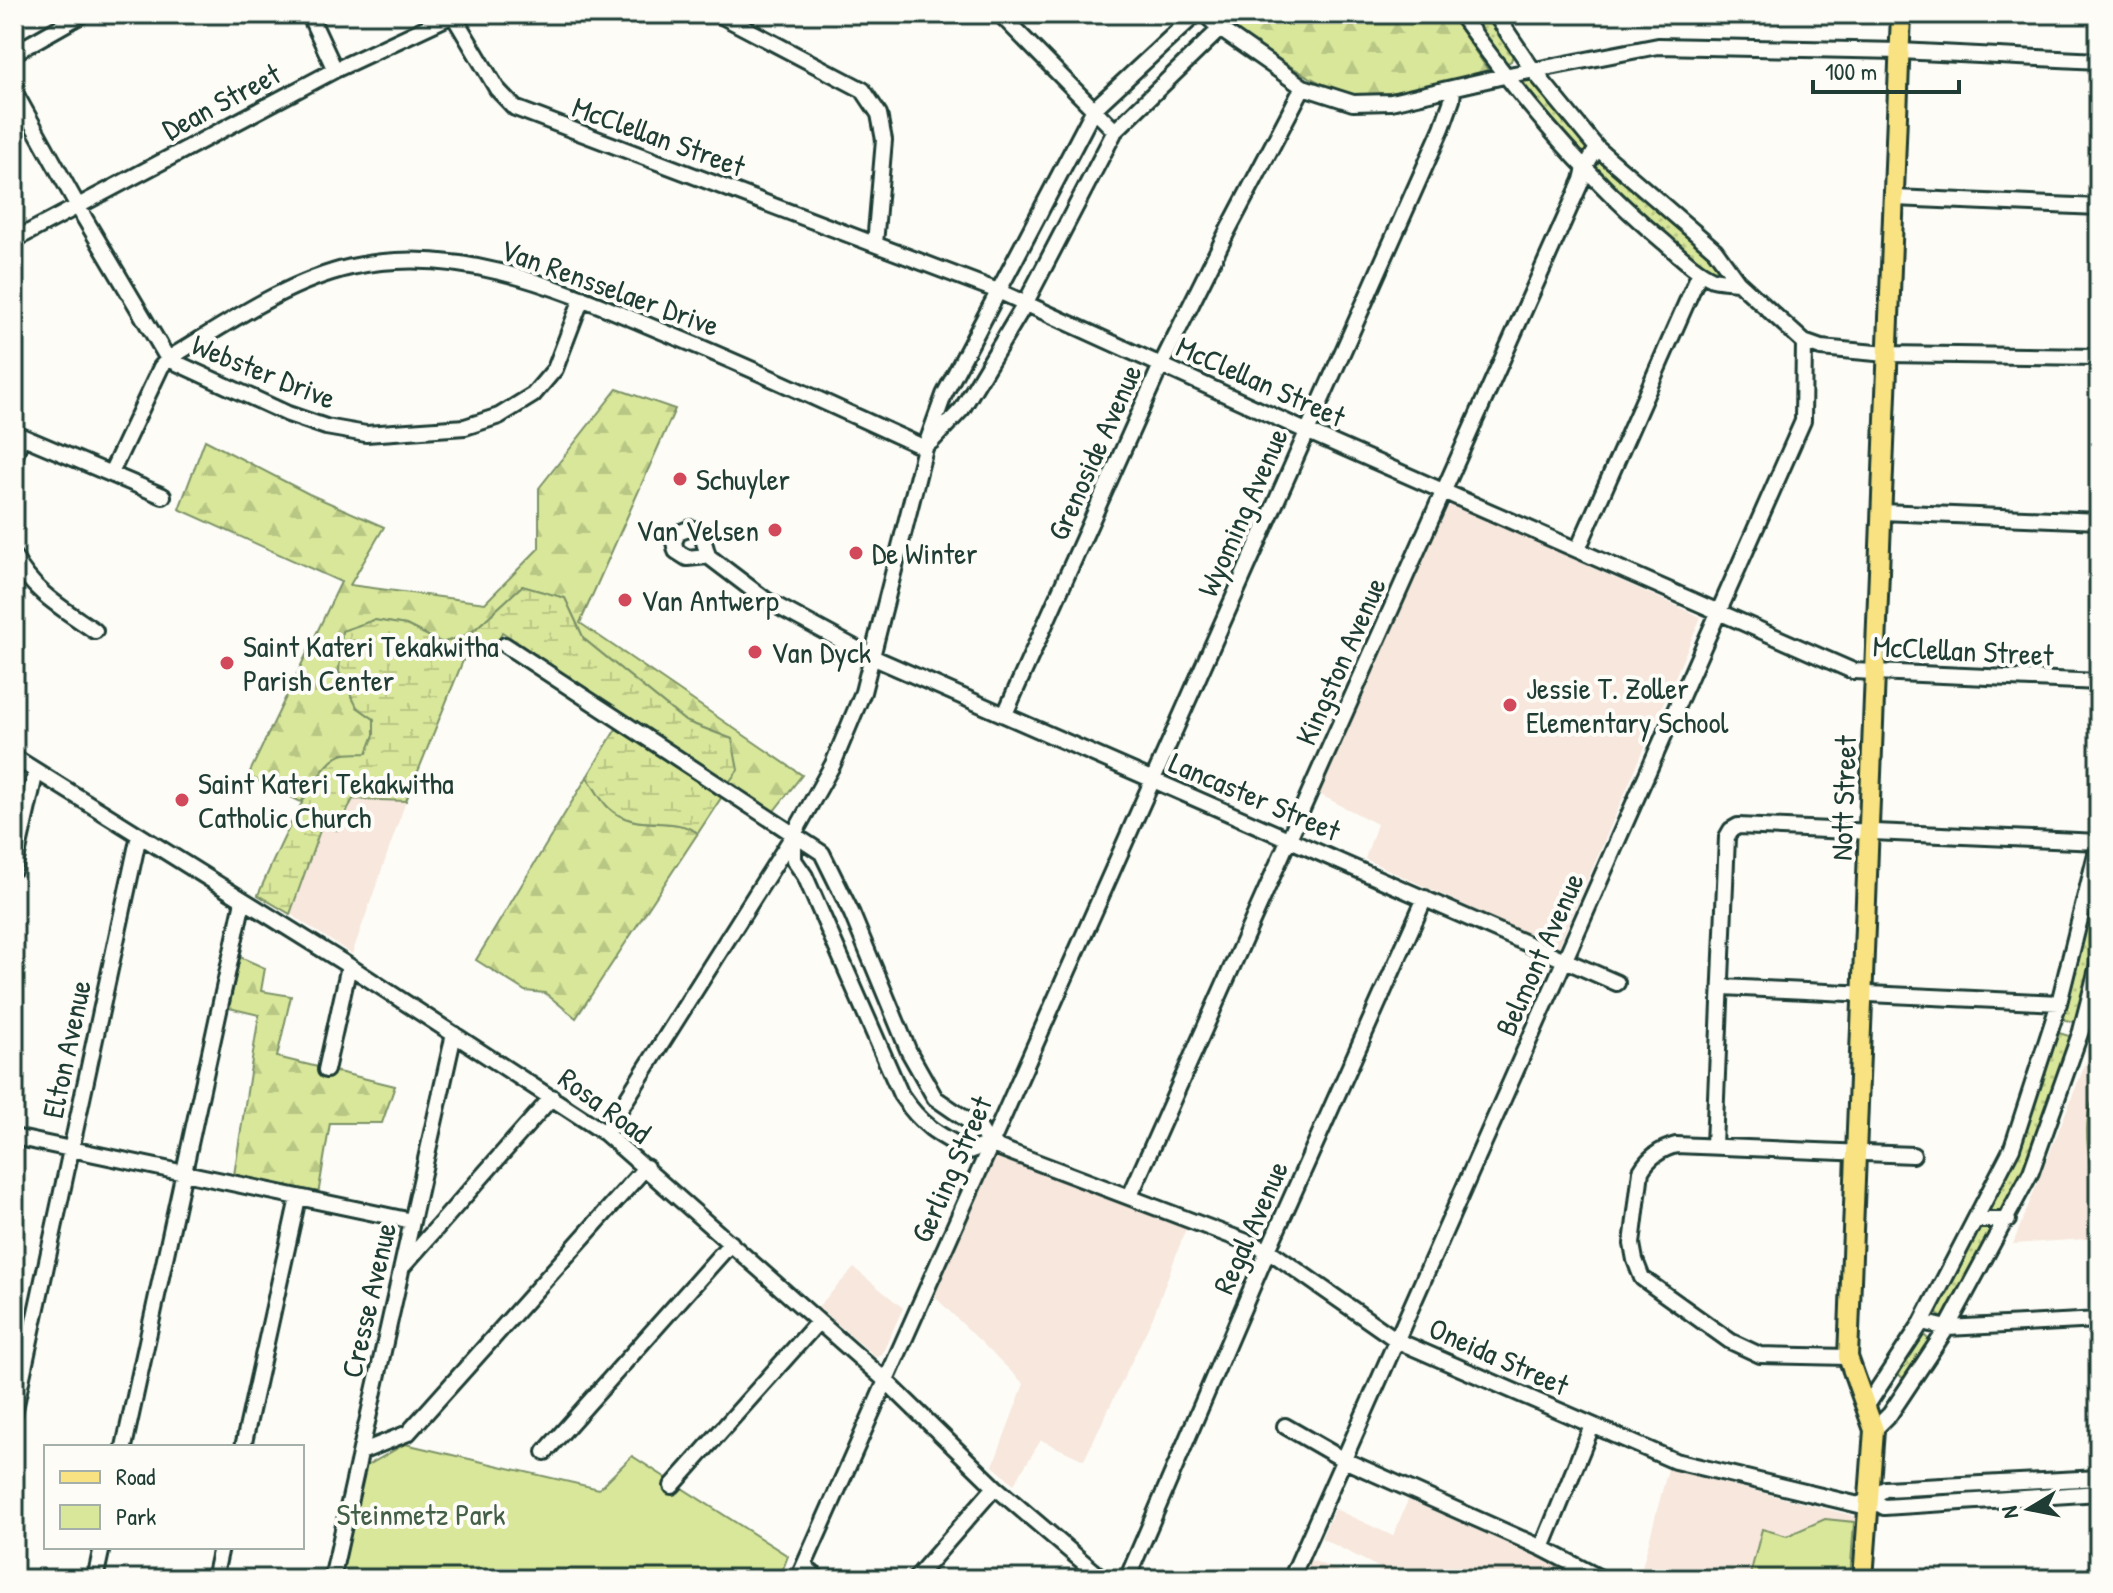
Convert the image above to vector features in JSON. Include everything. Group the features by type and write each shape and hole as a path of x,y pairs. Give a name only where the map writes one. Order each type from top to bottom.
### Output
{"main road":[{"name":"Nott Street","path":"1863,1579 1874,1430 1848,1357 1901,14"}],"street":[{"path":"14,53 83,14"},
{"path":"309,14 335,70"},
{"name":"Dean Street","path":"14,240 335,70 454,14"},
{"name":"McClellan Street","path":"454,14 497,89 515,108 998,291 1306,431 1853,671 2099,682"},
{"path":"718,14 863,90 879,114 884,140 875,244"},
{"path":"1000,14 1115,131"},
{"path":"605,1133 794,834 833,764 863,692 925,448 944,395 1094,109 1196,14"},
{"path":"1205,14 1220,29 1303,87 1353,103 1391,102 1658,46 1900,51 2099,61"},
{"path":"1460,14 1504,76 1585,168 1640,222 1700,272 1716,280 1738,282"},
{"path":"1495,14 1533,70 1597,148 1715,250 1738,282 1804,342 1821,348 1887,354 2099,357"},
{"path":"925,448 962,409 1025,304 1115,131 1220,29"},
{"name":"Grenoside Avenue","path":"1005,714 1161,365 1303,87"},
{"name":"Wyoming Avenue","path":"1152,780 1442,128 1453,89"},
{"name":"Webster Drive","path":"14,91 168,359 288,414 326,427 366,434 465,427 499,416 533,395 555,369 582,298"},
{"name":"Kingston Avenue","path":"1130,1196 1585,168 1597,148"},
{"path":"1895,198 2099,207"},
{"name":"Van Rensselaer Drive","path":"111,473 161,367 168,359 254,307 313,280 350,267 394,261 444,261 494,269 582,298 707,350 925,448"},
{"path":"1578,549 1700,272"},
{"name":"Belmont Avenue","path":"1291,1579 1803,421 1804,342"},
{"path":"14,460 18,435 163,496"},
{"path":"1882,512 2099,521"},
{"name":"Lancaster Street","path":"708,556 769,602 872,657 1617,983"},
{"path":"14,557 21,571 41,594 95,631"},
{"path":"505,645 794,834 822,853 852,914 909,1052 935,1098 980,1129 989,1144 969,1151 941,1136 918,1119 901,1095 805,876 794,860 794,834"},
{"name":"Rosa Road","path":"14,757 349,966 605,1133 886,1381 995,1487 1096,1577"},
{"path":"14,869 36,771"},
{"name":"Gerling Street","path":"801,1572 1152,780"},
{"path":"1714,1145 1727,837 1731,830 1738,826 2099,842 2059,1003 2012,1148 1922,1322 1866,1407"},
{"name":"Elton Avenue","path":"14,1414 139,835"},
{"name":"Regal Avenue","path":"1127,1579 1268,1250 1425,898"},
{"path":"124,1445 243,901"},
{"path":"1874,1430 1890,1414 1947,1328 2008,1220 2031,1172 2081,1031 2099,961"},
{"path":"326,1070 349,966"},
{"path":"1723,987 2059,1003"},
{"path":"2053,1024 2081,1031"},
{"name":"Cresse Avenue","path":"332,1579 454,1034"},
{"path":"400,1269 552,1097"},
{"path":"14,1137 412,1221"},
{"name":"Oneida Street","path":"989,1144 1268,1250 1398,1341 1675,1461 1859,1505 1870,1499"},
{"path":"1848,1357 1760,1355 1730,1341 1642,1278 1632,1244 1641,1171 1646,1161 1665,1148 1676,1145 1913,1155"},
{"path":"361,1452 408,1433 646,1167"},
{"path":"243,1445 298,1198"},
{"path":"1975,1220 2008,1220"},
{"path":"545,1452 731,1243"},
{"path":"1922,1322 1947,1328 2099,1320"},
{"path":"672,1486 818,1322"},
{"path":"1883,1381 1905,1391"},
{"path":"1285,1426 1344,1460 1542,1548 1602,1579"},
{"path":"1542,1548 1592,1426"},
{"path":"2099,1478 1885,1489 1870,1499 1884,1507 2099,1493"},
{"path":"915,1579 995,1487"},
{"path":"95,1579 102,1549"},
{"path":"214,1579 221,1549"},
{"path":"801,1572 819,1579"}],"shaded area":[{"name":"Jessie T. Zoller Elementary School","path":"1453,505 1701,617 1558,948 1365,859 1377,824 1319,794 1443,509"},
{"path":"353,799 406,801 352,954 290,914 322,825 337,829"},
{"path":"2099,1030 2099,1238 2013,1244"},
{"path":"997,1154 1188,1223 1153,1317 1084,1460 1041,1440 1014,1484 993,1466 1024,1384 932,1294 993,1156"},
{"path":"854,1268 903,1308 882,1354 876,1357 818,1307"},
{"path":"1668,1469 1858,1517 1854,1579 1639,1579"},
{"path":"1408,1500 1582,1579 1376,1579 1380,1568 1321,1538 1335,1509 1393,1536"},
{"path":"1309,1559 1358,1579 1300,1579"}],"green space":[{"path":"1217,14 1450,14 1488,70 1401,91 1353,94 1322,84 1288,65 1227,25"},
{"path":"1466,14 1488,14 1513,55 1511,61 1506,64 1499,61"},
{"path":"1533,80 1586,145 1587,152 1577,152 1522,88 1521,83"},
{"path":"1602,160 1608,161 1716,263 1720,270 1717,274 1687,254 1602,179 1595,171"},
{"path":"617,389 675,409 580,623 802,775 774,811 727,785 732,739 685,721 584,639 565,598 522,586 470,634 442,643 406,625 374,620 343,631 357,707 374,719 374,735 367,754 342,754 332,761 301,802 248,776 341,582 179,509 205,440 309,494 384,527 350,585 485,603 539,548 539,488"},
{"path":"522,586 565,598 584,639 685,721 732,739 738,770 727,785 502,632 498,644 464,658 406,801 353,799 337,830 322,825 290,914 258,895 294,818 318,777 341,755 367,753 374,735 374,719 357,707 339,672 342,631 374,620 406,625 442,643 470,634"},
{"path":"616,729 723,795 698,833 688,827 630,820 603,801 587,777"},
{"path":"587,777 606,805 619,815 641,822 687,827 698,833 576,1018 545,993 525,991 476,960"},
{"path":"2099,866 2099,936 2075,1022 2066,1020 2062,1015"},
{"path":"240,957 265,968 261,991 291,996 277,1057 395,1086 382,1123 330,1123 318,1195 234,1175 259,1015 229,1008"},
{"path":"2059,1033 2069,1036 2070,1045 2021,1181 2003,1213 1989,1214 1987,1204"},
{"path":"2099,1090 2099,1190 2094,1191 2087,1125"},
{"path":"1991,1228 1993,1232 1944,1320 1936,1309 1977,1230"},
{"path":"1923,1334 1931,1342 1905,1380 1896,1372 1916,1339"},
{"name":"Steinmetz Park","path":"405,1444 599,1489 632,1456 788,1556 779,1579 340,1579 365,1467"},
{"path":"1825,1519 1854,1522 1850,1579 1749,1579 1762,1529 1787,1536"}],"place":[{"name":"Schuyler","path":"680,479"},
{"name":"Van Velsen","path":"775,530"},
{"name":"De Winter","path":"856,553"},
{"name":"Van Antwerp","path":"625,600"},
{"name":"Van Dyck","path":"755,652"},
{"name":"Saint Kateri Tekakwitha Parish Center","path":"227,663"},
{"name":"Jessie T. Zoller Elementary School","path":"1510,705"},
{"name":"Saint Kateri Tekakwitha Catholic Church","path":"182,800"}]}
